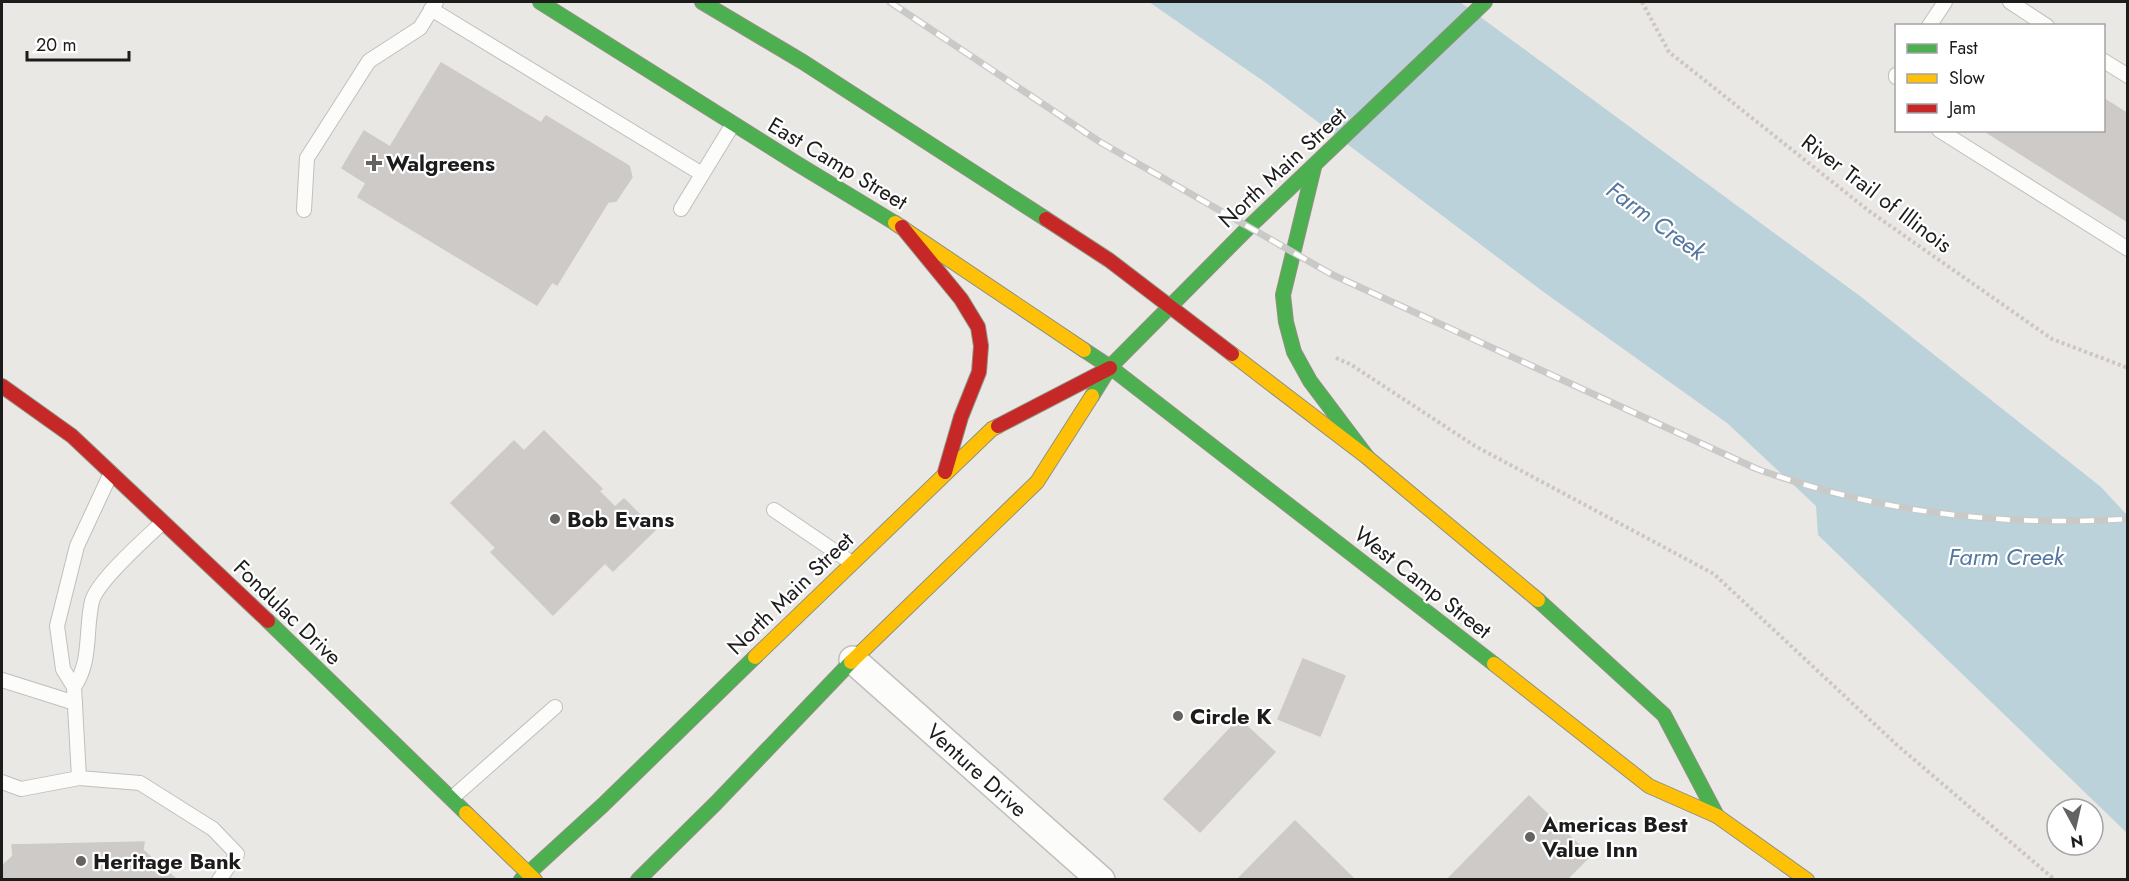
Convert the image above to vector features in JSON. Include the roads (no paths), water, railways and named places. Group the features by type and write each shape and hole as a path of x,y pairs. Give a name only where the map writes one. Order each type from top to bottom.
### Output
{"main road":[{"name":"East Camp Street","path":"540,2 902,227 1110,367"},
{"path":"702,2 803,62 1109,260 1169,308"},
{"name":"North Main Street","path":"638,879 716,803 853,660 1037,483 1110,367 1248,226 1314,167 1485,2"},
{"path":"1314,167 1283,295 1286,322 1294,352 1310,381 1368,458"},
{"path":"902,227 961,299 978,327 981,346 980,372 961,417 944,474"},
{"name":"West Camp Street","path":"1169,308 1368,458 1534,596 1664,715 1718,816"},
{"name":"North Main Street","path":"528,877 992,429 1110,367"},
{"name":"West Camp Street","path":"1110,367 1649,786 1718,816 1801,878"},
{"name":"Fondulac Drive","path":"2,386 72,436 452,798 528,877"}],"street":[{"name":"Venture Drive","path":"853,660 1101,879"}],"lane":[{"path":"1930,24 1944,2"},
{"path":"2010,2 2044,24"},
{"path":"304,210 307,158 369,61 420,28 434,5 702,174"},
{"path":"2105,62 2127,76"},
{"path":"681,209 734,124"},
{"path":"1942,132 2127,249"},
{"path":"79,778 74,687 63,669 57,626 77,546 111,473"},
{"path":"774,510 852,562"},
{"path":"74,687 82,675 92,599 112,571 163,522"},
{"path":"2,680 75,703"},
{"path":"452,798 555,707"},
{"path":"2,782 21,789 79,778 140,783 213,828 237,854 219,879"}],"water":[{"name":"Farm Creek","path":"1149,2 1460,2 1860,296 2101,487 2127,515 2127,833 2105,812 2105,797 2090,797 1818,535 1816,506 1727,423 1545,293 1266,83"}],"railway":[{"path":"890,2 1100,142 1331,274 1757,469 1847,496 1939,513 2032,521 2128,519"}],"place":[{"name":"Walgreens","path":"374,163"},
{"name":"Bob Evans","path":"555,519"},
{"name":"Circle K","path":"1178,716"},
{"name":"Americas Best Value Inn","path":"1530,837"},
{"name":"Heritage Bank","path":"81,861"}]}
